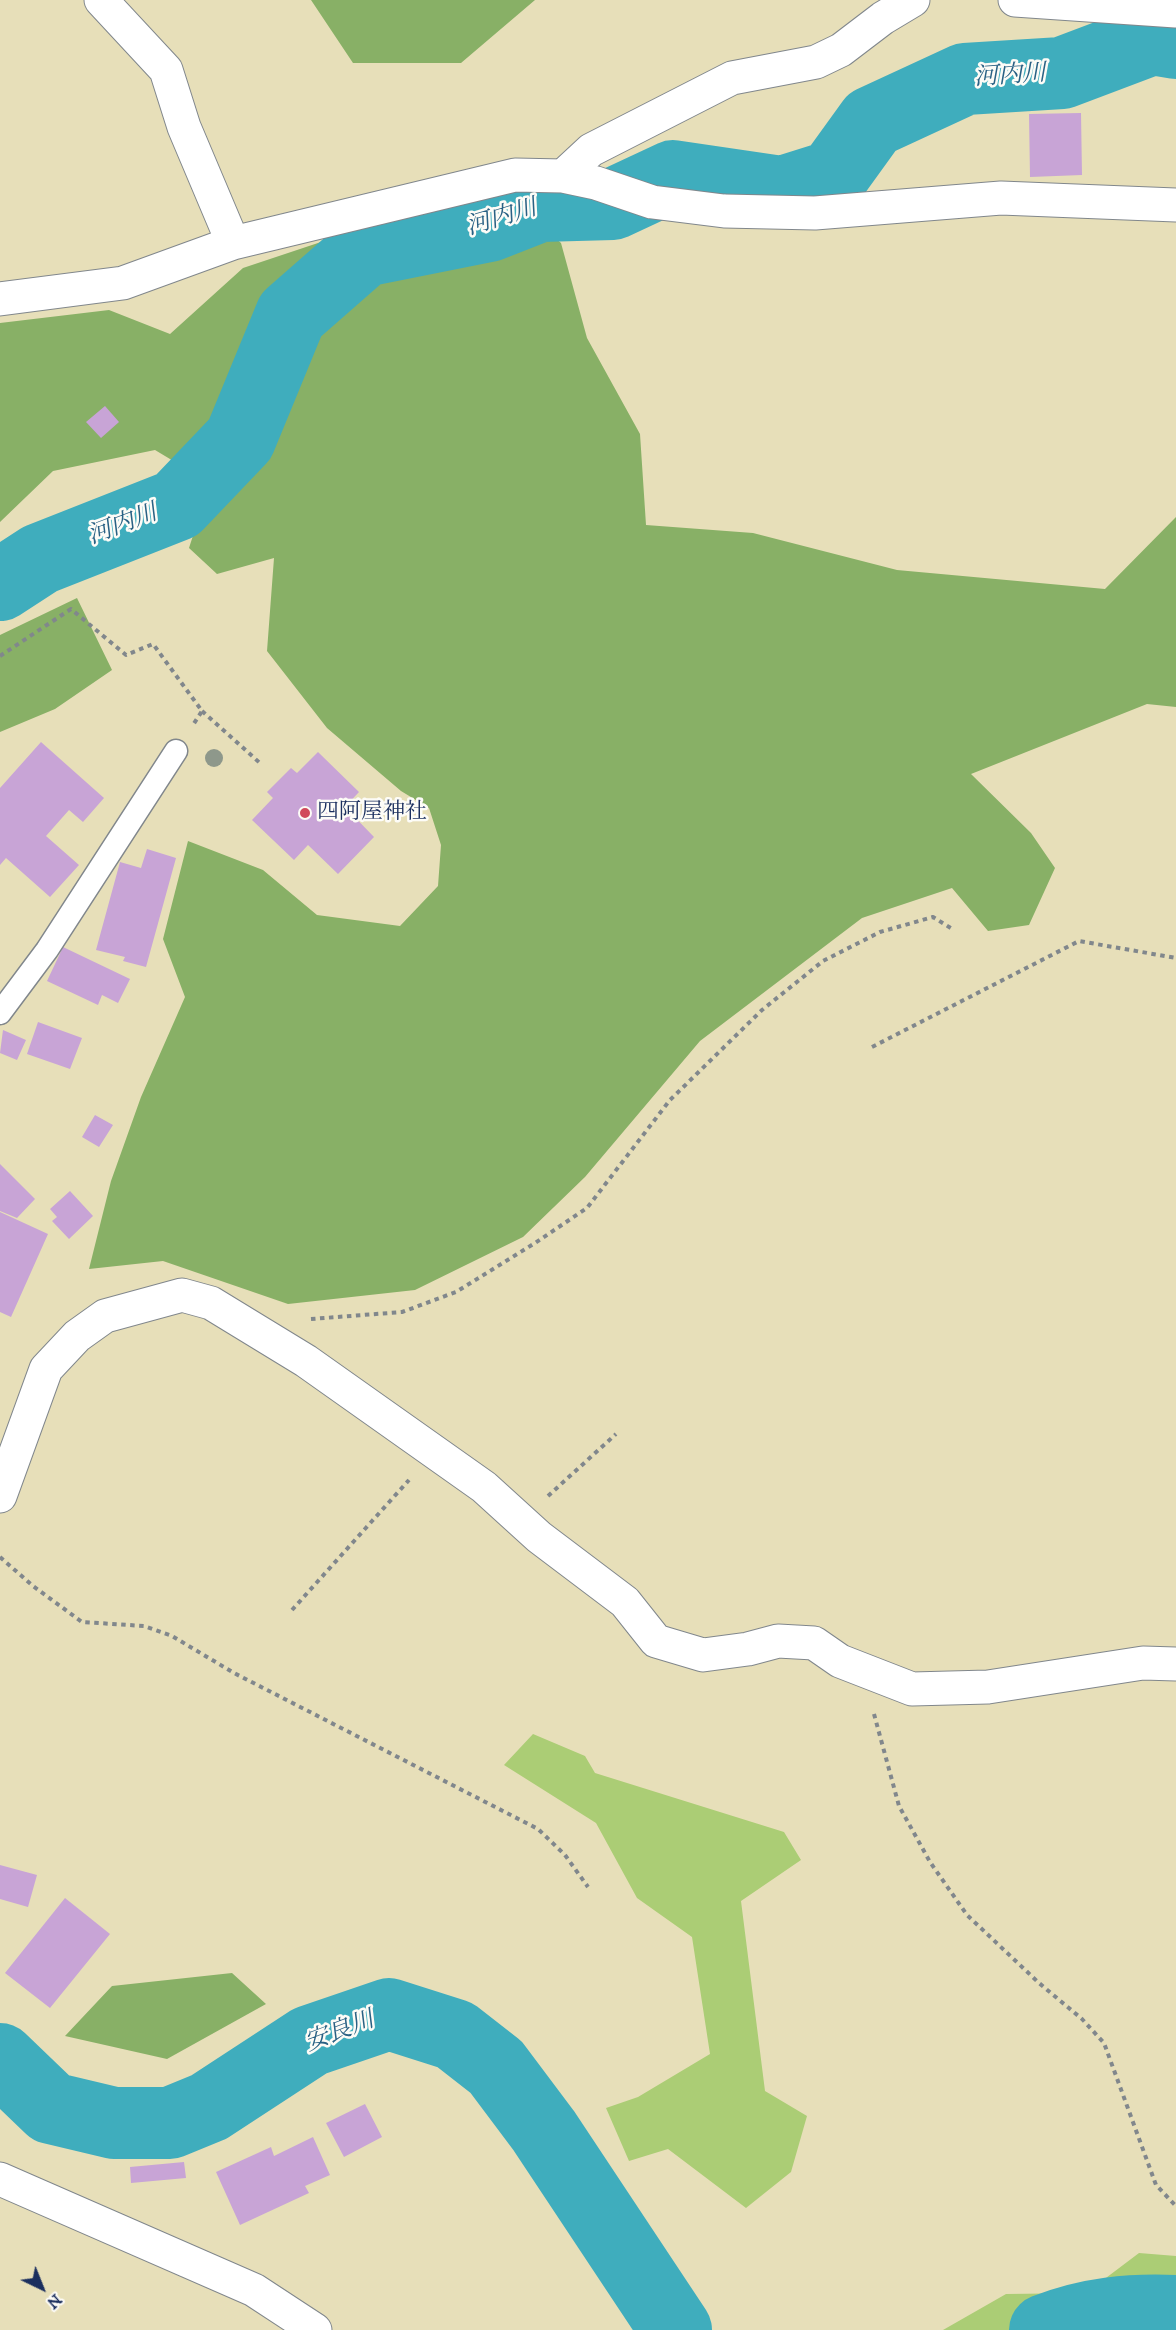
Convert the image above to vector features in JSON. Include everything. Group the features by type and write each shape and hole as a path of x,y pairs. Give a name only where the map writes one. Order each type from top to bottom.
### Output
{"street":[{"path":"101,0 166,70 184,127 233,243"},
{"path":"563,176 591,150 732,78 816,62 841,50 910,0"},
{"path":"1015,0 1176,11"},
{"path":"0,299 123,283 233,243 514,175 563,176 596,183 652,202 724,211 815,213 1001,198 1176,205"},
{"path":"0,1496 46,1369 77,1336 105,1316 182,1295 211,1303 265,1335 373,1407 484,1487 521,1521 625,1602 657,1641 704,1655 748,1649 778,1641 814,1643 840,1661 912,1689 988,1687 1143,1663 1176,1664"},
{"path":"0,2179 254,2290 315,2330"}],"lane":[{"path":"0,1013 47,950 176,751"}],"path":[{"path":"0,656 71,609 126,655 153,644 202,711 261,764"},
{"path":"176,751 202,711"},
{"path":"265,1335 307,1319 402,1312 456,1292 587,1208 670,1100 762,1010 823,961 880,932 933,917 954,930"},
{"path":"872,1047 1079,941 1176,958"},
{"path":"521,1521 616,1434"},
{"path":"292,1610 433,1452"},
{"path":"0,1557 33,1586 82,1622 144,1626 172,1636 234,1672 538,1829 565,1855 588,1887"},
{"path":"866,1672 879,1739 899,1806 930,1862 967,1915 1039,1983 1082,2019 1104,2043 1156,2185 1176,2206"}],"green space":[{"path":"311,0 535,0 461,63 353,63"},
{"path":"507,196 561,243 587,338 640,434 646,525 753,533 897,570 1105,589 1176,517 1176,707 1147,704 971,774 1031,833 1055,868 1029,925 988,931 952,888 862,918 700,1041 585,1177 523,1237 415,1290 288,1304 163,1261 89,1269 111,1181 141,1097 185,997 163,939 188,841 263,870 317,915 400,926 438,886 441,845 429,808 401,791 327,728 267,651 274,558 217,574 189,548 210,483 155,450 53,471 0,522 0,323 109,310 170,334 243,268 339,236"},
{"path":"77,598 112,670 55,709 0,732 0,635"},
{"path":"533,1734 585,1756 595,1773 784,1832 801,1860 741,1901 765,2091 807,2116 791,2172 746,2208 668,2149 629,2161 606,2108 638,2097 710,2054 692,1937 637,1898 596,1823 504,1765"},
{"path":"232,1973 266,2004 167,2059 65,2036 112,1986"},
{"path":"1139,2253 1176,2256 1176,2330 943,2330 1006,2294 1086,2293"}],"building":[{"path":"1081,113 1082,175 1030,177 1029,114"},
{"path":"105,406 119,422 101,438 86,422"},
{"path":"41,742 104,798 83,822 69,810 46,836 79,865 50,897 6,858 0,865 0,788"},
{"name":"四阿屋神社","path":"318,752 359,792 345,807 374,837 338,874 308,845 294,860 252,820 273,798 267,792 291,768 297,773"},
{"path":"147,849 176,858 146,967 123,961 125,957 96,950 120,862 141,868"},
{"path":"63,947 130,979 118,1003 102,995 98,1005 47,981"},
{"path":"38,1022 82,1038 70,1069 27,1054"},
{"path":"3,1030 26,1040 17,1060 0,1053"},
{"path":"95,1115 113,1125 99,1147 82,1137"},
{"path":"0,1164 35,1199 17,1218 0,1211"},
{"path":"70,1191 93,1216 69,1239 52,1221 57,1217 50,1209"},
{"path":"0,1212 48,1234 11,1317 0,1312"},
{"path":"0,1865 37,1875 28,1907 0,1899"},
{"path":"65,1898 110,1934 50,2008 5,1973"},
{"path":"365,2104 382,2137 344,2157 326,2123"},
{"path":"313,2137 330,2175 305,2186 309,2193 240,2225 216,2172 271,2147 274,2156"},
{"path":"184,2162 186,2178 131,2183 130,2167"}],"waterway":[{"name":"河内川","path":"0,585 40,559 177,505 240,439 291,315 364,251 489,226 540,206 613,204 673,176 782,192 833,176 872,122 965,79 1062,73 1152,39 1176,43"},
{"name":"安良川","path":"0,2059 51,2108 114,2123 170,2123 209,2107 310,2041 389,2014 455,2035 496,2067 544,2131 676,2330"},
{"name":"安良川","path":"1045,2330 1109,2313 1176,2311"}],"place":[{"name":"四阿屋神社","path":"305,813"}]}
